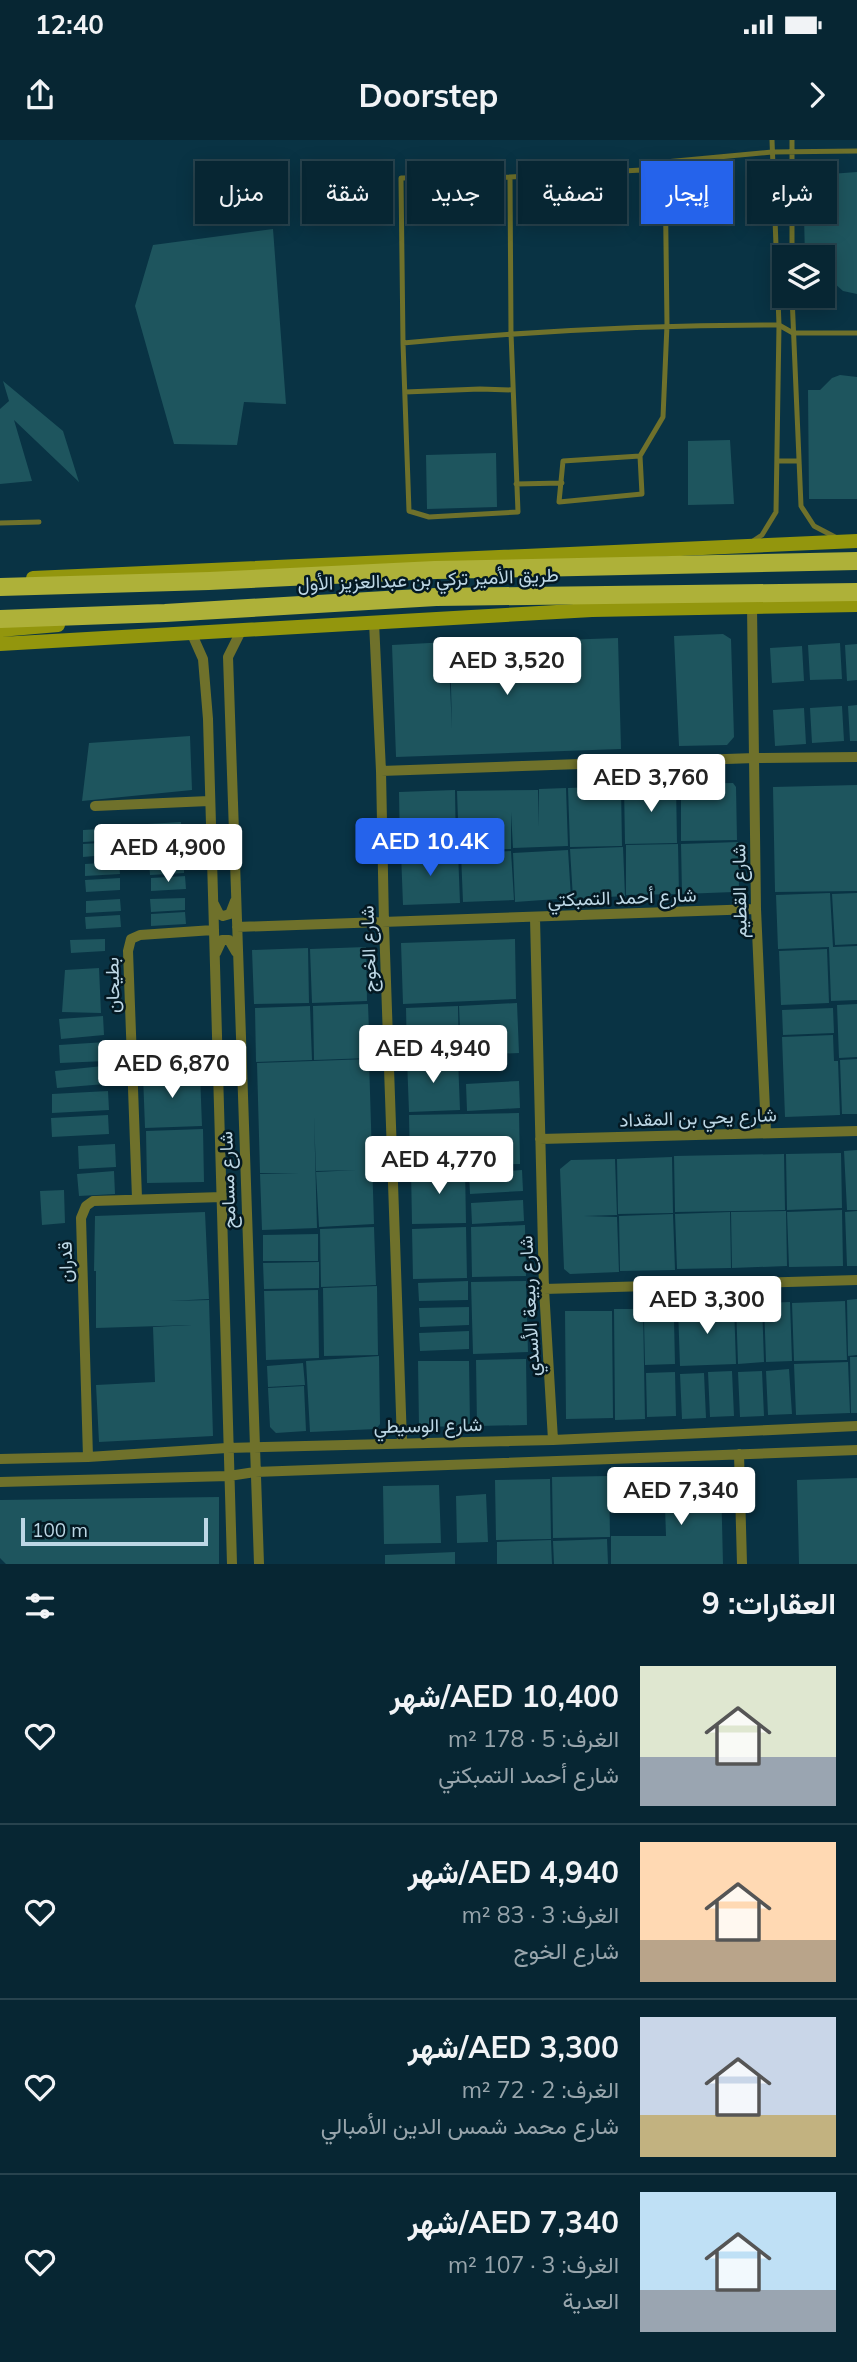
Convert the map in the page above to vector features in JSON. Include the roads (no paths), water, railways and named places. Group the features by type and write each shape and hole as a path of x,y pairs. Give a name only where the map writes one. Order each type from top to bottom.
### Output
{"main road":[{"path":"0,579 850,541"},
{"name":"طريق الأمير تركي بن عبدالعزيز الأول","path":"0,587 209,581 435,570 857,561"},
{"name":"طريق الأمير تركي بن عبدالعزيز الأول","path":"0,619 165,613 436,597 857,592"},
{"path":"559,596 592,610"},
{"path":"0,644 592,610 857,605"},
{"path":"0,631 165,613"}],"street":[{"name":"شارع القطيم","path":"752,607 756,909 766,1132"},
{"name":"شارع الخوج","path":"374,622 402,1442"},
{"name":"شارع مسامح","path":"241,631 228,657 229,715 259,1564"},
{"name":"شارع مسامح","path":"191,632 203,659 208,719 232,1564"},
{"path":"208,719 209,709 220,702 229,715"},
{"path":"381,771 857,757"},
{"path":"96,806 209,801"},
{"path":"212,898 219,914 223,916 230,914 236,897"},
{"name":"شارع أحمد التمبكتي","path":"237,927 756,909"},
{"name":"شارع ربيعة الأسدي","path":"535,918 544,1289 553,1440"},
{"name":"بطيحان","path":"137,1198 128,951 131,939 140,935 213,930"},
{"path":"215,956 222,940 229,940 238,958"},
{"name":"شارع يحي بن المقداد","path":"540,1139 857,1131"},
{"name":"قدران","path":"88,1457 81,1218 86,1206 93,1201 137,1198 222,1197"},
{"path":"544,1289 857,1280"},
{"name":"شارع الوسيطي","path":"0,1459 88,1457 256,1447 553,1440 857,1426"},
{"name":"شارع الوسيطي","path":"0,1482 229,1476 255,1472 857,1450"},
{"path":"740,1454 741,1564"}],"lane":[{"path":"747,546 762,535 776,512 779,325 772,140"},
{"path":"792,140 792,245"},
{"path":"676,161 772,152 857,151"},
{"path":"510,177 510,333 518,512 429,517 410,511 403,343 401,178 510,177 641,170"},
{"path":"640,456 563,461 559,502 642,494 640,456 663,417 667,325 666,224"},
{"path":"792,308 800,506 814,526 850,541"},
{"path":"403,343 510,333 667,325 779,325 793,333 857,333"},
{"path":"405,392 513,390"},
{"path":"777,461 799,461"},
{"path":"516,484 562,483"},
{"path":"0,523 39,522"}]}
